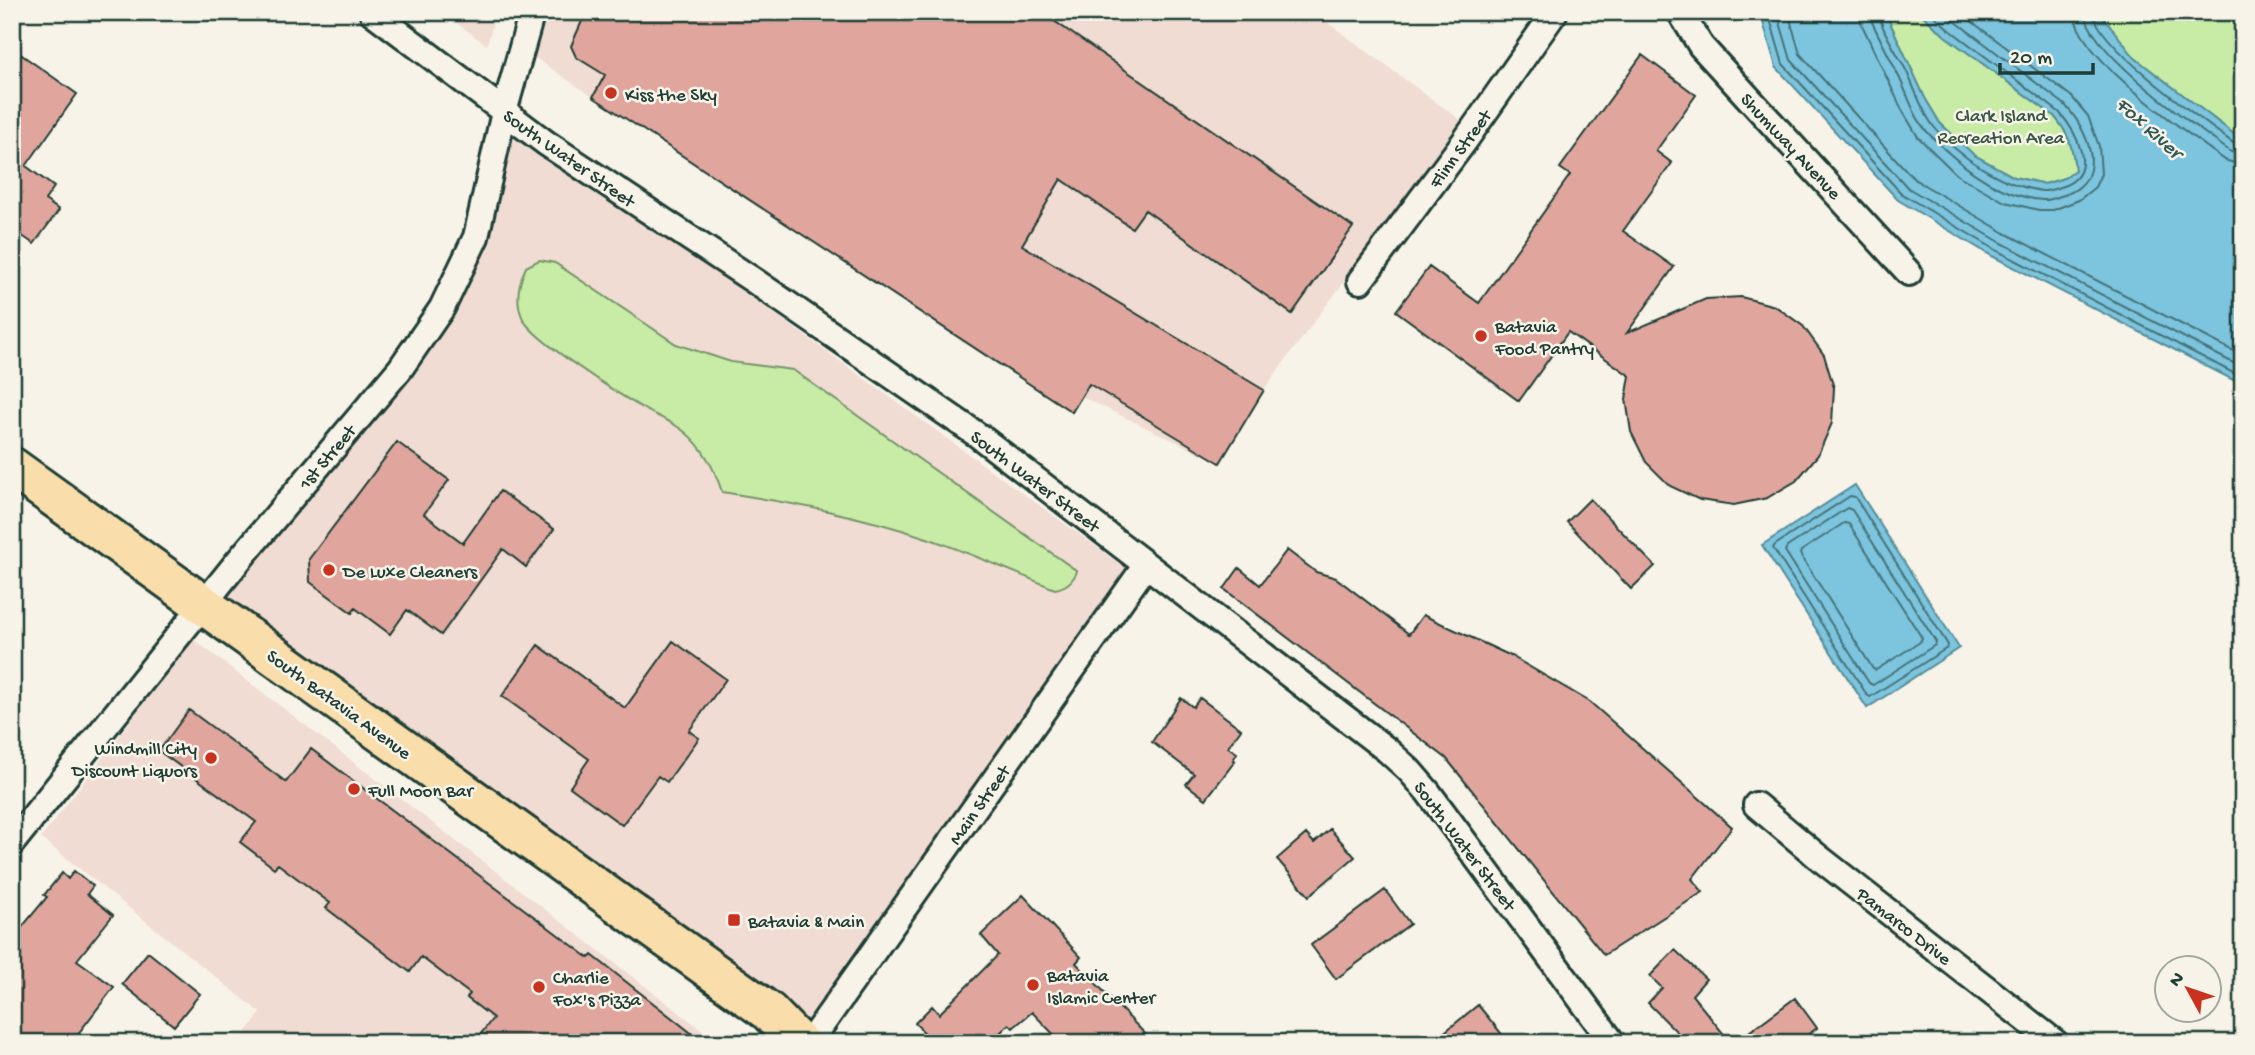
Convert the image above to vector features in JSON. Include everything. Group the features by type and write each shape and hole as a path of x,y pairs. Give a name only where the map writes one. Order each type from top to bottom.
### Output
{"main road":[{"name":"South Batavia Avenue","path":"12,467 769,1012 799,1043"}],"street":[{"name":"South Water Street","path":"372,12 546,143 756,282 979,436 1387,750 1428,792 1613,1043"},
{"name":"1st Street","path":"12,843 204,604 400,369 442,308 477,237 504,112 532,12"},
{"name":"Flinn Street","path":"1360,281 1464,142 1555,12"},
{"name":"Shumway Avenue","path":"1680,12 1701,46 1909,273"},
{"name":"Main Street","path":"808,1043 1146,565"},
{"name":"Pamarco Drive","path":"1756,805 2056,1043"}],"shaded area":[{"path":"441,12 496,12 487,45"},
{"path":"549,12 1313,12 1463,122 1212,459 1074,393 900,300 593,97 534,57"},
{"path":"517,127 1130,571 810,1028 222,602 409,375 488,238"},
{"path":"193,639 719,1043 238,1043 261,1013 41,838"}],"green space":[{"name":"Clark Island Recreation Area","path":"1885,12 1919,12 1945,36 2054,116 2069,141 2075,170 2064,178 2045,184 2014,177 1974,155 1940,123 1925,98"},
{"path":"2099,12 2243,12 2243,141 2135,58"},
{"path":"539,260 555,263 676,344 731,362 793,370 1077,571 1073,578 1066,585 1055,589 905,531 828,511 722,492 708,460 686,433 598,380 559,353 530,328 523,319 518,293 526,267"}],"water":[{"name":"Fox River","path":"1760,12 1885,12 1925,98 1940,123 1974,155 2014,177 2045,184 2064,178 2075,170 2069,141 2059,122 1945,36 1919,12 2099,12 2135,58 2243,141 2243,385 1992,256 1898,200 1776,67"},
{"path":"1855,485 1959,648 1867,708 1762,545"}],"building":[{"path":"586,12 1041,12 1353,227 1292,314 1145,210 1132,228 1061,179 1022,245 1264,390 1220,463 1089,384 1072,412 593,97 605,75 576,57 571,46"},
{"path":"12,48 77,94 26,166 54,187 45,200 59,210 34,244 12,229"},
{"path":"1642,55 1696,95 1656,151 1672,163 1623,231 1674,267 1627,333 1706,299 1741,297 1775,306 1803,326 1824,355 1834,388 1832,423 1818,455 1796,481 1767,498 1734,505 1700,500 1670,486 1646,462 1631,432 1626,399 1630,376 1568,332 1519,401 1396,311 1429,267 1479,303 1570,175 1560,168"},
{"path":"397,442 449,480 424,514 463,543 500,491 554,529 526,567 503,549 441,635 407,610 390,634 355,608 352,613 310,582 309,559"},
{"path":"1590,499 1655,566 1631,589 1567,522"},
{"path":"1287,550 1316,572 1336,578 1409,634 1423,615 1511,656 1590,702 1732,827 1692,879 1703,892 1604,955 1446,758 1224,589 1239,568 1260,585"},
{"path":"673,641 726,679 689,731 699,738 667,782 658,776 622,825 570,787 589,759 502,696 538,645 625,708"},
{"path":"1181,698 1193,707 1200,698 1241,729 1228,747 1237,753 1233,760 1235,761 1206,799 1186,784 1194,774 1152,742"},
{"path":"189,710 286,782 311,749 589,958 592,955 704,1043 474,1043 493,1018 467,998 470,994 421,957 410,972 326,908 330,903 278,864 274,868 240,842 256,822 159,751"},
{"path":"1330,829 1355,857 1309,896 1277,859 1306,834 1314,843"},
{"path":"74,871 93,886 87,894 113,915 77,960 114,987 71,1043 12,1043 12,939 47,897 44,895 62,873 68,879"},
{"path":"1385,890 1410,924 1336,979 1311,945"},
{"name":"Batavia Islamic Center","path":"1023,895 1081,957 1076,963 1154,1043 1062,1043 1032,1012 1013,1028 1009,1024 990,1043 934,1043 915,1023 932,1006 939,1014 998,955 981,935"},
{"path":"1675,950 1706,979 1692,995 1731,1043 1688,1043 1648,1003 1662,988 1650,976"},
{"path":"148,952 200,994 174,1026 122,984"},
{"path":"1795,998 1817,1028 1797,1043 1734,1043"},
{"path":"1478,1005 1509,1043 1431,1043"}],"place":[{"name":"Kiss the Sky","path":"611,93"},
{"name":"Batavia Food Pantry","path":"1481,336"},
{"name":"De Luxe Cleaners","path":"329,570"},
{"name":"Windmill City Discount Liquors","path":"211,758"},
{"name":"Full Moon Bar","path":"354,789"},
{"name":"Batavia & Main","path":"734,920"},
{"name":"Batavia Islamic Center","path":"1033,985"},
{"name":"Charlie Fox's Pizza","path":"539,987"}]}
